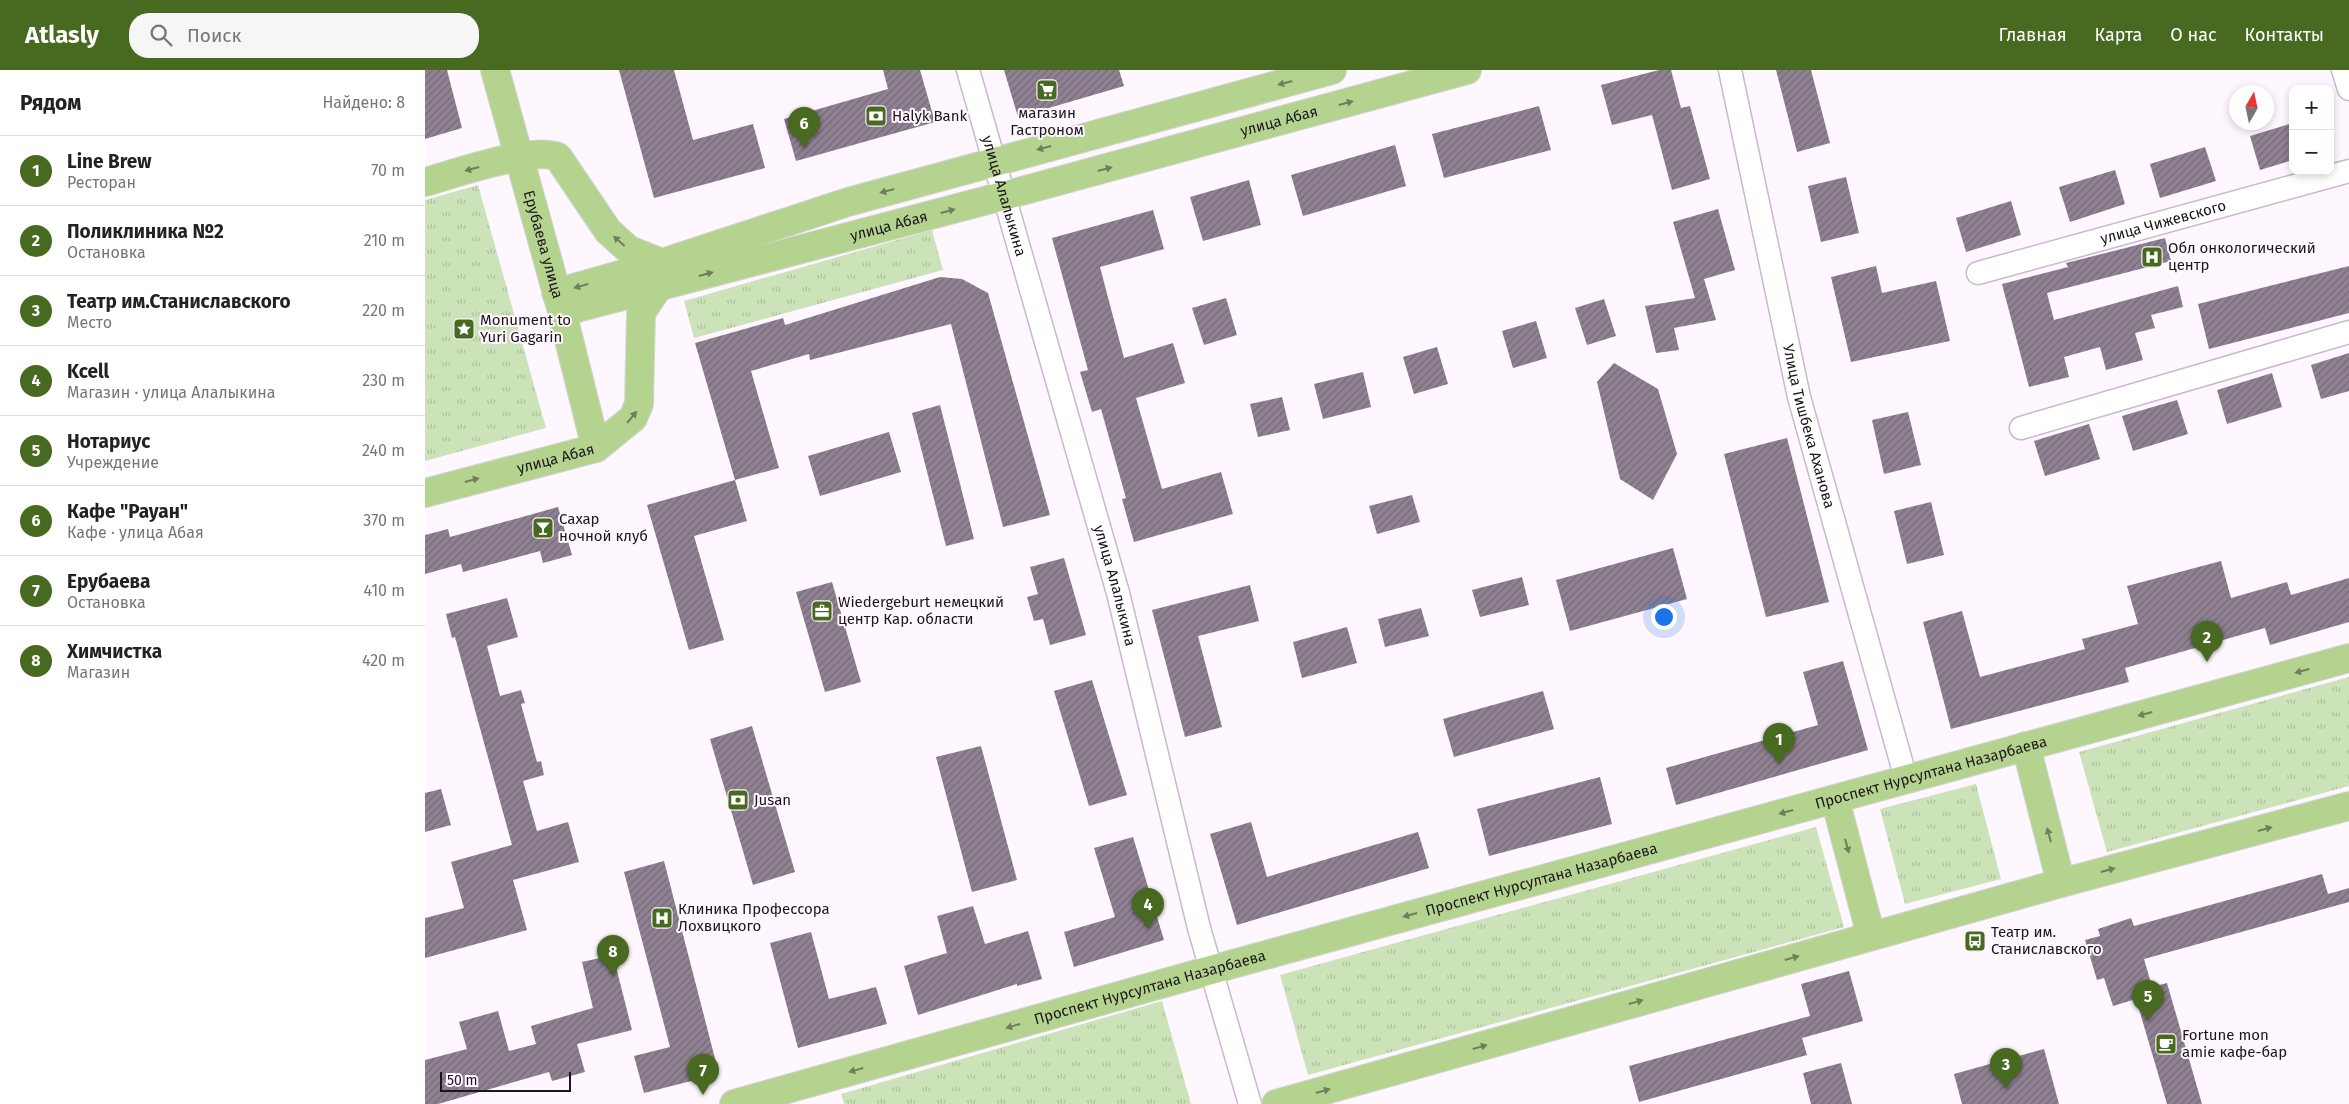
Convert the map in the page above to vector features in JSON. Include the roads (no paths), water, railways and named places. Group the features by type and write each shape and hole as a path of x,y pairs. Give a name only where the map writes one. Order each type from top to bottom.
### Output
{"main road":[{"name":"Ерубаева улица","path":"495,70 559,302 596,448"},
{"path":"559,302 661,275 848,202 1332,70"},
{"name":"улица Абая","path":"425,493 596,448 633,418 638,410 641,313 661,275 1003,196 1467,70"},
{"path":"425,182 519,157 542,153 558,157 608,231 661,275"},
{"name":"Проспект Нурсултана Назарбаева","path":"734,1104 773,1099 1211,970 2349,658"},
{"path":"2026,746 2061,883"},
{"path":"1835,799 1871,936"},
{"path":"1276,1104 2061,883 2349,806"}],"street":[{"name":"улица Алалыкина","path":"967,70 1116,584 1211,970 1249,1104"},
{"name":"Улица Тишбека Аханова","path":"1730,70 1799,397 1906,779"},
{"path":"2343,70 2349,89"},
{"name":"улица Чижевского","path":"1978,272 2349,171"},
{"path":"2021,428 2349,332"}],"place":[{"name":"магазин Гастроном","path":"1047,90"},
{"name":"Halyk Bank","path":"876,116"},
{"name":"Кафе \"Рауан\"","path":"804,148"},
{"name":"Обл онкологический центр","path":"2152,257"},
{"name":"Monument to Yuri Gagarin","path":"464,329"},
{"name":"Сахар ночной клуб","path":"543,528"},
{"name":"Wiedergeburt немецкий центр Кар. области","path":"822,611"},
{"name":"Поликлиника №2","path":"2207,662"},
{"name":"Line Brew","path":"1779,764"},
{"name":"Jusan","path":"738,800"},
{"name":"Клиника Профессора Лохвицкого","path":"662,918"},
{"name":"Kcell","path":"1148,929"},
{"name":"Театр им. Станиславского","path":"1975,941"},
{"name":"Химчистка","path":"613,976"},
{"name":"Нотариус","path":"2148,1021"},
{"name":"Fortune mon amie кафе-бар","path":"2166,1044"},
{"name":"Театр им.Станиславского","path":"2006,1089"},
{"name":"Ерубаева","path":"703,1095"}]}
